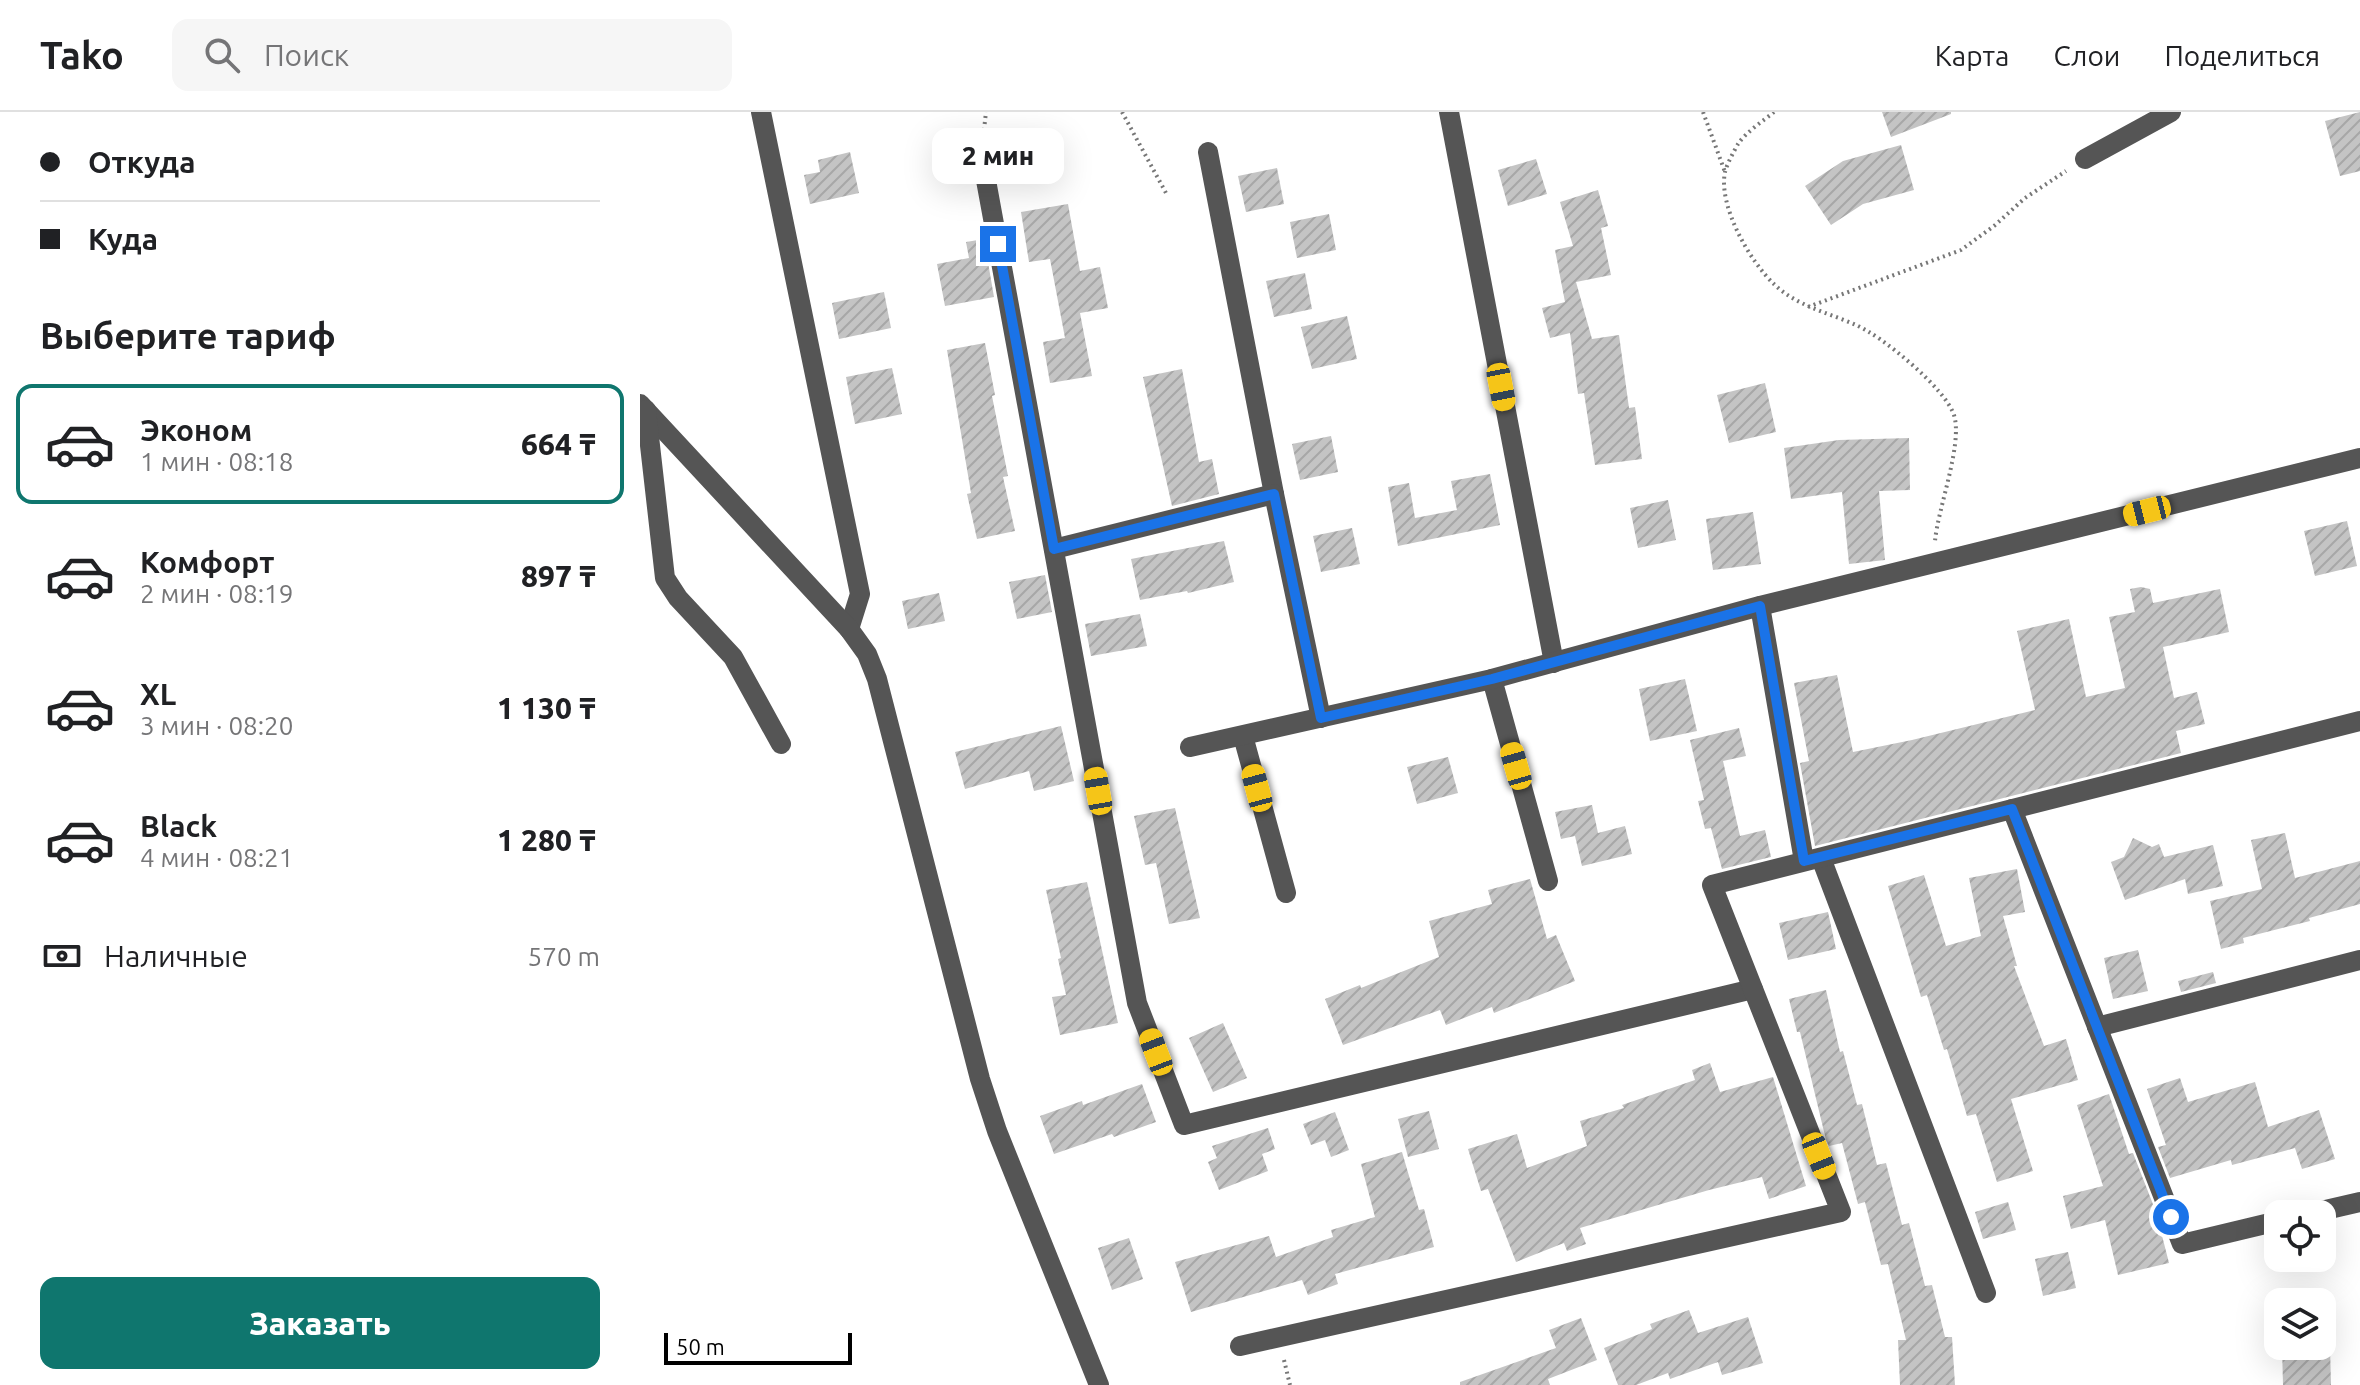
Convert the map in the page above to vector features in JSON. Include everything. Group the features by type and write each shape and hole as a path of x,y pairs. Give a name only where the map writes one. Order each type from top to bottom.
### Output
{"street":[{"path":"761,112 860,594 849,629"},
{"path":"1449,112 1554,663"},
{"path":"2085,159 2171,112"},
{"path":"1208,152 1321,718"},
{"path":"981,153 1137,1003 1184,1125 1753,989"},
{"path":"643,407 849,629 867,654 877,679 980,1079 997,1131 1099,1385"},
{"path":"643,407 665,578 678,598 733,657 781,744"},
{"path":"1190,747 1492,679 1760,606 2360,458"},
{"path":"1054,549 1274,494"},
{"path":"1760,606 1813,860 1986,1293"},
{"path":"1492,679 1548,881"},
{"path":"1240,1346 1841,1212 1712,885 2360,721"},
{"path":"1243,736 1286,893"},
{"path":"2012,809 2182,1244 2264,1224"},
{"path":"2097,1027 2360,960"},
{"path":"2336,1208 2360,1202"}],"path":[{"path":"1122,112 1166,193"},
{"path":"1703,112 1725,172 1727,208 1747,249 1775,285 1808,307 1860,326 1913,365 1954,414 1955,440 1935,537 1934,563"},
{"path":"1725,172 1739,142 1774,112"},
{"path":"1808,307 1961,250 2025,198 2085,159"}],"building":[{"path":"1882,112 1951,112 1951,114 1891,137"},
{"path":"2360,112 2360,171 2340,176 2325,121"},
{"path":"1901,145 1914,190 1863,204 1831,225 1805,186 1843,161"},
{"path":"850,152 859,193 810,204 804,175 820,172 818,160"},
{"path":"1536,159 1547,194 1508,206 1498,170"},
{"path":"1277,168 1284,204 1246,212 1238,176"},
{"path":"1598,190 1608,226 1601,228 1611,275 1576,282 1592,339 1619,335 1629,408 1635,407 1642,459 1595,465 1584,393 1578,394 1570,333 1550,338 1542,308 1565,302 1555,250 1573,246 1560,202"},
{"path":"1068,204 1080,271 1100,267 1108,308 1080,313 1092,376 1050,383 1043,342 1065,338 1050,259 1029,262 1021,212"},
{"path":"1329,214 1336,250 1297,258 1290,222"},
{"path":"984,239 994,297 945,306 937,264 969,258 966,242"},
{"path":"1305,273 1312,309 1274,317 1266,281"},
{"path":"884,292 891,328 839,339 832,303"},
{"path":"1347,316 1357,359 1312,369 1301,327"},
{"path":"985,343 1008,476 1003,477 1015,531 977,539 967,494 971,493 947,350"},
{"path":"892,368 902,414 855,424 846,377"},
{"path":"1182,369 1199,462 1212,459 1219,494 1172,506 1143,377"},
{"path":"1765,383 1776,432 1729,443 1717,395"},
{"path":"1331,436 1338,472 1300,480 1292,444"},
{"path":"1909,438 1910,490 1879,491 1885,560 1849,564 1842,492 1791,499 1784,448 1839,440"},
{"path":"1490,474 1500,525 1398,546 1388,487 1409,483 1415,518 1457,510 1451,481"},
{"path":"1668,500 1676,540 1638,548 1630,508"},
{"path":"1753,512 1761,564 1713,570 1706,519"},
{"path":"2347,521 2357,566 2315,576 2304,531"},
{"path":"1352,528 1360,564 1321,572 1313,536"},
{"path":"1224,541 1234,582 1140,600 1131,559"},
{"path":"1045,575 1052,612 1017,619 1009,582"},
{"path":"2130,589 2150,589 2153,603 2220,589 2229,632 2163,647 2174,698 2197,692 2205,724 2176,731 2181,753 1815,846 1800,763 1809,761 1794,683 1837,675 1853,752 1912,740 2035,710 2017,631 2069,619 2086,697 2125,688 2109,617 2135,612"},
{"path":"939,593 945,621 908,629 902,601"},
{"path":"1140,614 1147,646 1091,656 1085,624"},
{"path":"1685,679 1697,731 1650,741 1639,689"},
{"path":"1061,726 1074,781 1034,791 1029,771 965,789 955,752"},
{"path":"1739,728 1746,756 1723,761 1740,836 1765,830 1771,857 1722,869 1711,828 1705,829 1698,801 1704,800 1690,740"},
{"path":"1448,757 1458,793 1417,804 1407,767"},
{"path":"1592,805 1598,833 1625,826 1632,854 1582,866 1575,836 1561,839 1555,812"},
{"path":"1175,808 1200,918 1169,924 1156,863 1145,865 1134,816"},
{"path":"2285,833 2295,878 2360,861 2360,904 2243,938 2244,943 2221,949 2210,901 2262,889 2251,840"},
{"path":"2133,838 2152,847 2159,844 2164,857 2213,845 2223,886 2188,894 2185,879 2125,900 2111,862 2124,857"},
{"path":"2017,869 2025,912 2003,916 2017,966 2014,966 2044,1046 2066,1039 2078,1080 2011,1099 2033,1171 1997,1182 1976,1114 1967,1116 1927,995 1921,997 1888,886 1924,875 1946,946 1981,936 1969,878"},
{"path":"1530,879 1547,939 1556,935 1575,981 1494,1013 1492,1007 1446,1025 1440,1010 1343,1045 1325,999 1439,957 1429,921 1492,904 1488,890"},
{"path":"1087,882 1118,1023 1060,1035 1052,997 1066,995 1046,890"},
{"path":"1828,912 1836,949 1788,960 1779,923"},
{"path":"2138,950 2148,991 2113,999 2104,958"},
{"path":"2213,972 2216,983 2181,992 2178,981"},
{"path":"1826,990 1840,1052 1843,1051 1857,1105 1862,1104 1877,1165 1886,1163 1902,1225 1909,1223 1925,1286 1932,1285 1945,1337 1952,1337 1955,1385 1900,1385 1898,1340 1906,1340 1888,1264 1881,1265 1865,1202 1858,1204 1842,1143 1829,1146 1826,1140 1789,999"},
{"path":"1223,1023 1247,1078 1213,1092 1189,1038"},
{"path":"1710,1063 1720,1092 1773,1077 1806,1186 1769,1199 1762,1177 1709,1190 1580,1228 1586,1244 1567,1251 1564,1243 1516,1262 1488,1189 1481,1191 1468,1149 1517,1134 1527,1168 1587,1146 1580,1121 1624,1108 1622,1105 1695,1080 1692,1070"},
{"path":"2180,1078 2188,1102 2255,1082 2268,1127 2319,1110 2335,1159 2302,1169 2295,1148 2232,1165 2231,1160 2170,1178 2158,1147 2166,1145 2147,1089"},
{"path":"1142,1084 1156,1122 1054,1154 1040,1116"},
{"path":"2109,1094 2129,1154 2133,1153 2156,1212 2169,1263 2118,1275 2105,1220 2071,1229 2063,1196 2103,1186 2077,1105"},
{"path":"1429,1111 1439,1149 1408,1157 1398,1119"},
{"path":"1335,1112 1349,1150 1331,1157 1325,1140 1311,1145 1303,1124"},
{"path":"1268,1128 1275,1149 1262,1154 1268,1171 1219,1190 1208,1162 1217,1158 1212,1146"},
{"path":"1402,1152 1419,1210 1424,1209 1434,1247 1335,1274 1338,1284 1308,1295 1302,1280 1191,1312 1175,1262 1269,1236 1276,1257 1333,1237 1331,1230 1375,1217 1361,1164"},
{"path":"2008,1202 2016,1230 1983,1239 1975,1212"},
{"path":"1129,1238 1143,1279 1112,1290 1098,1248"},
{"path":"2068,1252 2076,1288 2043,1296 2035,1259"},
{"path":"1689,1310 1698,1333 1748,1317 1763,1363 1722,1375 1718,1362 1670,1379 1668,1373 1636,1385 1618,1385 1604,1348 1652,1329 1650,1324"},
{"path":"1581,1318 1597,1360 1548,1379 1550,1385 1460,1385 1460,1382 1556,1348 1549,1330"},
{"path":"2282,1360 2330,1360 2331,1385 2283,1385"}],"route":[{"path":"998,244 1054,549 1274,494 1321,718 1492,679 1760,606 1804,861 2012,809 2171,1217"}]}
